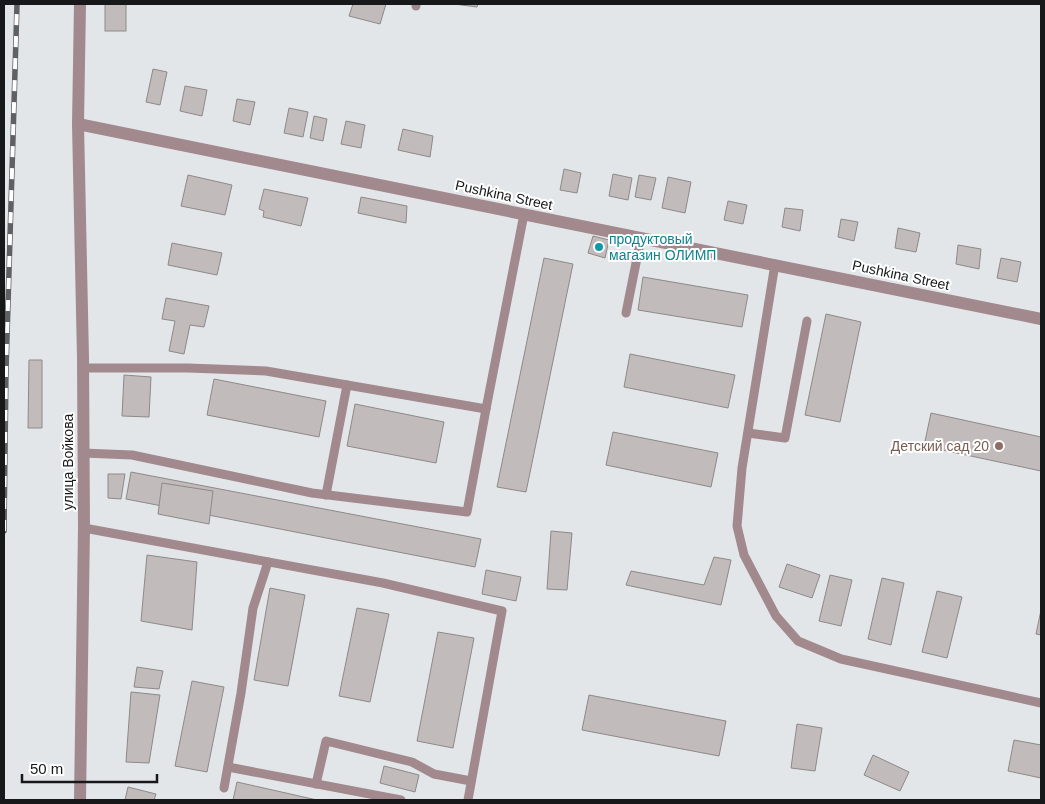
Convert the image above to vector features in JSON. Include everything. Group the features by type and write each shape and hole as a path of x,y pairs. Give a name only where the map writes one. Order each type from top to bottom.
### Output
{"street":[{"path":"78,124 80,4"},
{"name":"Pushkina Street","path":"78,124 1041,319"},
{"name":"улица Войкова","path":"78,124 84,528 80,800"}],"lane":[{"path":"83,453 132,455 326,495 466,512 524,214"},
{"path":"626,313 641,238"},
{"path":"775,264 742,468 737,526 744,555 776,616 798,641 841,659 1041,702"},
{"path":"748,433 785,438 807,321"},
{"path":"83,368 188,368 266,371 486,409"},
{"path":"326,495 347,385"},
{"path":"84,528 383,583 502,611 468,800"},
{"path":"224,788 241,693 253,608 268,562"},
{"path":"316,784 326,741 412,762 434,774 471,780"},
{"path":"228,767 401,800"}],"building":[{"path":"105,4 126,4 126,31 105,31"},
{"path":"353,4 386,4 380,24 349,16"},
{"path":"454,4 478,4 477,7"},
{"path":"153,69 167,72 160,105 146,102"},
{"path":"185,86 207,90 202,116 180,111"},
{"path":"237,99 255,102 250,125 233,121"},
{"path":"289,108 308,112 303,137 284,133"},
{"path":"314,116 327,119 323,141 310,138"},
{"path":"346,121 365,125 361,148 341,144"},
{"path":"403,129 433,136 430,157 398,150"},
{"path":"564,169 581,173 577,193 560,190"},
{"path":"613,174 632,178 628,200 609,196"},
{"path":"188,175 232,185 225,215 181,206"},
{"path":"639,175 656,178 651,200 635,197"},
{"path":"668,177 691,182 685,213 662,208"},
{"path":"264,189 308,198 301,226 263,217 264,211 259,209"},
{"path":"361,197 407,206 406,223 358,213"},
{"path":"728,201 747,205 743,224 724,220"},
{"path":"785,208 803,210 800,231 782,227"},
{"path":"841,219 858,222 854,241 838,237"},
{"path":"898,228 920,233 916,252 895,248"},
{"name":"продуктовый магазин ОЛИМП","path":"593,236 609,240 605,258 588,253"},
{"path":"172,243 222,253 217,275 168,265"},
{"path":"958,245 981,249 979,269 956,264"},
{"path":"544,258 573,264 526,492 497,487"},
{"path":"1001,258 1021,262 1017,282 997,278"},
{"path":"643,277 748,295 742,327 638,310"},
{"path":"166,298 209,306 204,327 190,325 184,354 169,351 175,321 162,319"},
{"path":"826,314 861,322 840,422 805,415"},
{"path":"630,354 735,375 728,408 624,387"},
{"path":"29,360 42,360 42,428 28,428"},
{"path":"124,375 151,377 149,417 122,416"},
{"path":"214,379 326,401 319,437 207,415"},
{"path":"355,404 444,422 436,463 347,446"},
{"path":"931,413 1041,437 1041,471 924,446"},
{"path":"613,432 718,453 711,487 606,465"},
{"path":"131,472 481,539 475,567 126,499"},
{"path":"108,474 125,474 121,499 108,498"},
{"path":"162,483 213,491 209,524 158,514"},
{"path":"551,531 572,533 567,590 547,589"},
{"path":"147,555 197,562 192,630 141,621"},
{"path":"714,557 731,560 721,605 626,585 631,571 704,585"},
{"path":"787,564 820,575 812,598 779,587"},
{"path":"486,570 521,577 516,601 482,594"},
{"path":"830,575 852,580 841,626 819,621"},
{"path":"882,578 904,583 891,645 868,639"},
{"path":"270,588 305,595 288,686 254,680"},
{"path":"937,591 962,597 947,658 922,652"},
{"path":"357,608 389,614 370,702 339,696"},
{"path":"1041,610 1041,635 1036,634"},
{"path":"438,632 474,638 453,748 417,741"},
{"path":"137,667 163,671 159,689 134,687"},
{"path":"192,681 224,687 207,772 175,766"},
{"path":"131,692 160,695 149,763 126,762"},
{"path":"589,695 726,721 719,756 582,730"},
{"path":"797,724 822,728 815,771 791,768"},
{"path":"1014,740 1041,745 1041,778 1008,771"},
{"path":"873,755 909,772 900,791 864,775"},
{"path":"384,766 419,775 415,792 380,783"},
{"path":"237,782 317,800 233,800"},
{"path":"128,787 156,794 154,800 125,800"}],"railway":[{"path":"4,531 6,371 17,4"}],"place":[{"name":"продуктовый магазин ОЛИМП","path":"599,247"},
{"name":"Детский сад 20","path":"999,446"}]}
